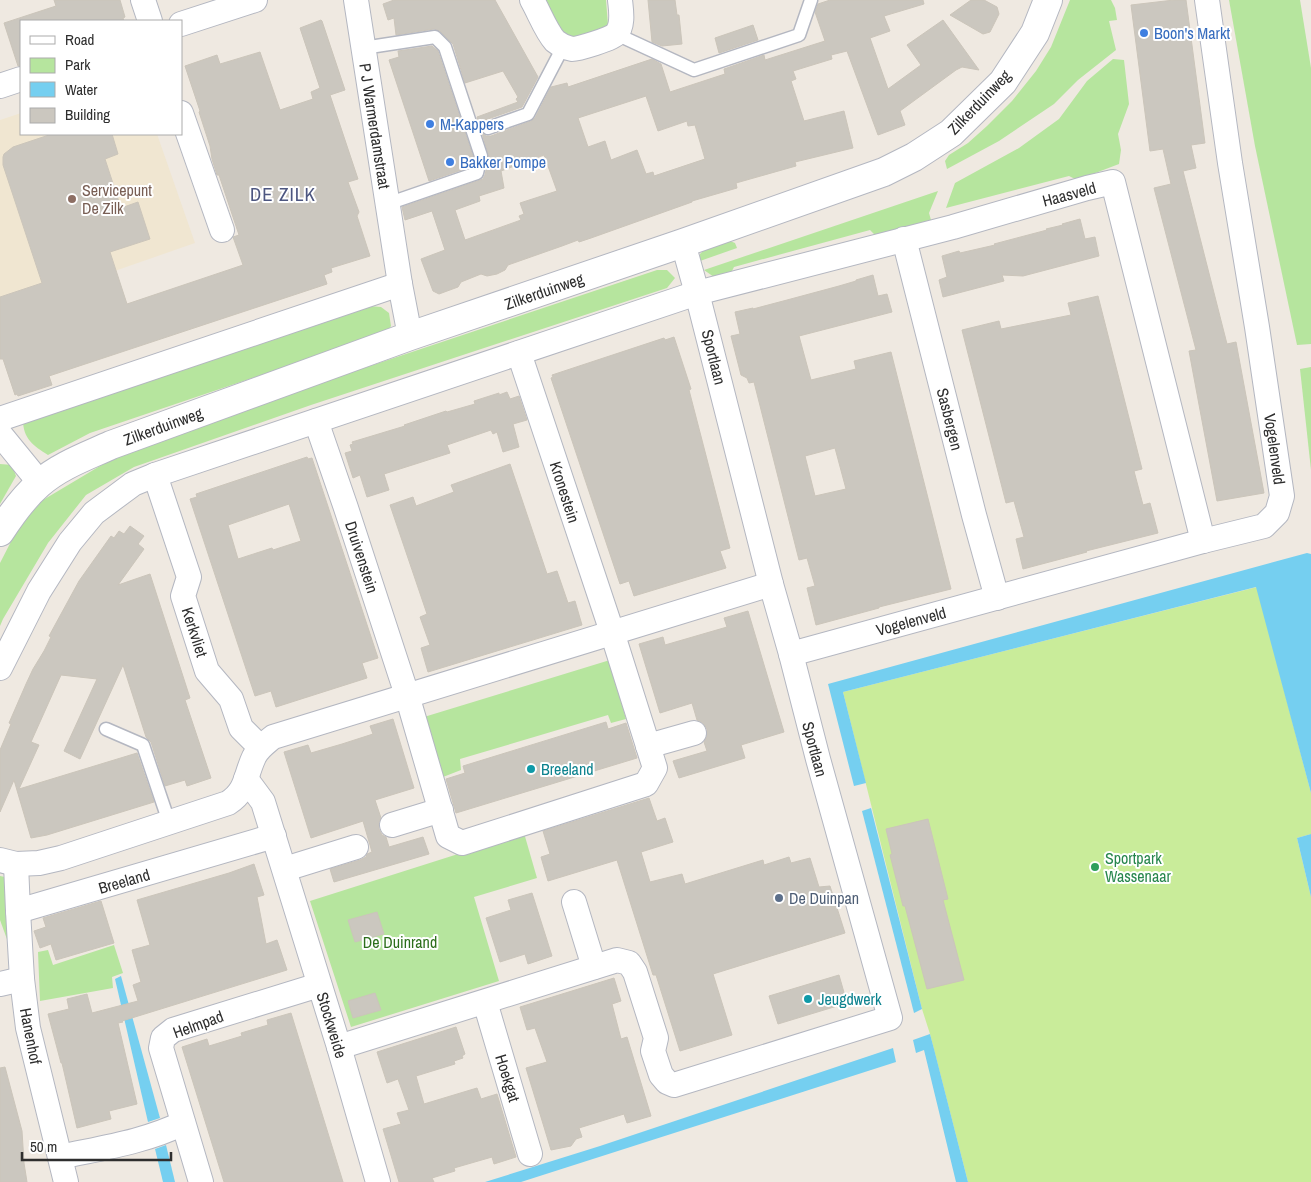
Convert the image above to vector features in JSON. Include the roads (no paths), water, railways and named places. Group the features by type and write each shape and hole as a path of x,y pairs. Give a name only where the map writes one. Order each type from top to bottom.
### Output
{"street":[{"path":"143,0 150,20"},
{"path":"182,24 255,0"},
{"name":"P J Warmerdamstraat","path":"356,0 387,204 410,336"},
{"path":"532,0 555,41 563,47 574,49 609,39 616,34 620,24 620,0"},
{"name":"Zilkerduinweg","path":"0,532 12,512 40,483 69,464 111,445 410,336 884,172 951,134 1003,82 1035,33 1048,0"},
{"name":"Vogelenveld","path":"791,654 1264,526 1278,513 1282,496 1230,163 1207,0"},
{"path":"0,86 20,79"},
{"path":"182,116 222,230"},
{"name":"Haasveld","path":"697,293 953,227 1113,182 1203,541"},
{"name":"Sasbergen","path":"904,239 996,598"},
{"name":"Sportlaan","path":"594,967 617,960 629,963 636,972 656,1038 653,1051 661,1075 667,1082 674,1085 890,1018 771,584 683,243"},
{"path":"40,483 1,432 400,284"},
{"path":"0,668 39,591 70,542 94,513 133,484 316,420 697,293"},
{"name":"Kronestein","path":"519,353 612,632"},
{"name":"Druivenstein","path":"316,420 407,695"},
{"name":"Kerkvliet","path":"155,475 189,577 183,596 207,671 231,699 241,728 260,748"},
{"path":"18,912 8,862 38,863 61,858 228,803 241,792 254,756 272,737 771,584"},
{"path":"407,695 448,836 462,843 646,784 655,768 612,632"},
{"path":"648,746 694,733"},
{"path":"246,779 263,802 284,869 356,848"},
{"path":"392,824 440,810"},
{"name":"Breeland","path":"18,912 274,836"},
{"name":"Stockweide","path":"284,869 378,1182"},
{"path":"339,1047 594,967 574,902"},
{"name":"Hanenhof","path":"18,912 11,982 28,1028 66,1182"},
{"name":"Helmpad","path":"201,1182 161,1048 163,1038 173,1030 320,985"},
{"name":"Hoekgat","path":"485,1002 530,1154"},
{"path":"60,1157 148,1137 166,1132 183,1123"}],"lane":[{"path":"616,34 694,70 799,35 811,0"},
{"name":"P J Warmerdamstraat","path":"363,48 435,37 445,47 482,156 477,173 387,204"},
{"path":"488,128 528,114 563,47"},
{"path":"106,729 143,745 169,822"}],"water":[{"path":"1307,553 1311,554 1311,793 1256,587 843,692 866,783 854,786 828,684"},
{"path":"871,808 922,1009 914,1013 862,811"},
{"path":"1311,834 1311,897 1297,838"},
{"path":"121,976 160,1118 148,1122 115,979"},
{"path":"930,1034 968,1182 956,1182 924,1050 916,1053 913,1040"},
{"path":"893,1048 896,1062 521,1182 485,1182 600,1146"},
{"path":"166,1145 175,1182 163,1182 155,1149"}],"place":[{"name":"Boon's Markt","path":"1144,33"},
{"name":"M-Kappers","path":"430,124"},
{"name":"Bakker Pompe","path":"450,162"},
{"name":"Servicepunt De Zilk","path":"72,199"},
{"name":"Breeland","path":"531,769"},
{"name":"Sportpark Wassenaar","path":"1095,867"},
{"name":"De Duinpan","path":"779,898"},
{"name":"Jeugdwerk","path":"808,999"}],"district":[{"name":"DE ZILK","path":"283,194"}],"park label":[{"name":"De Duinrand","path":"400,942"}]}
